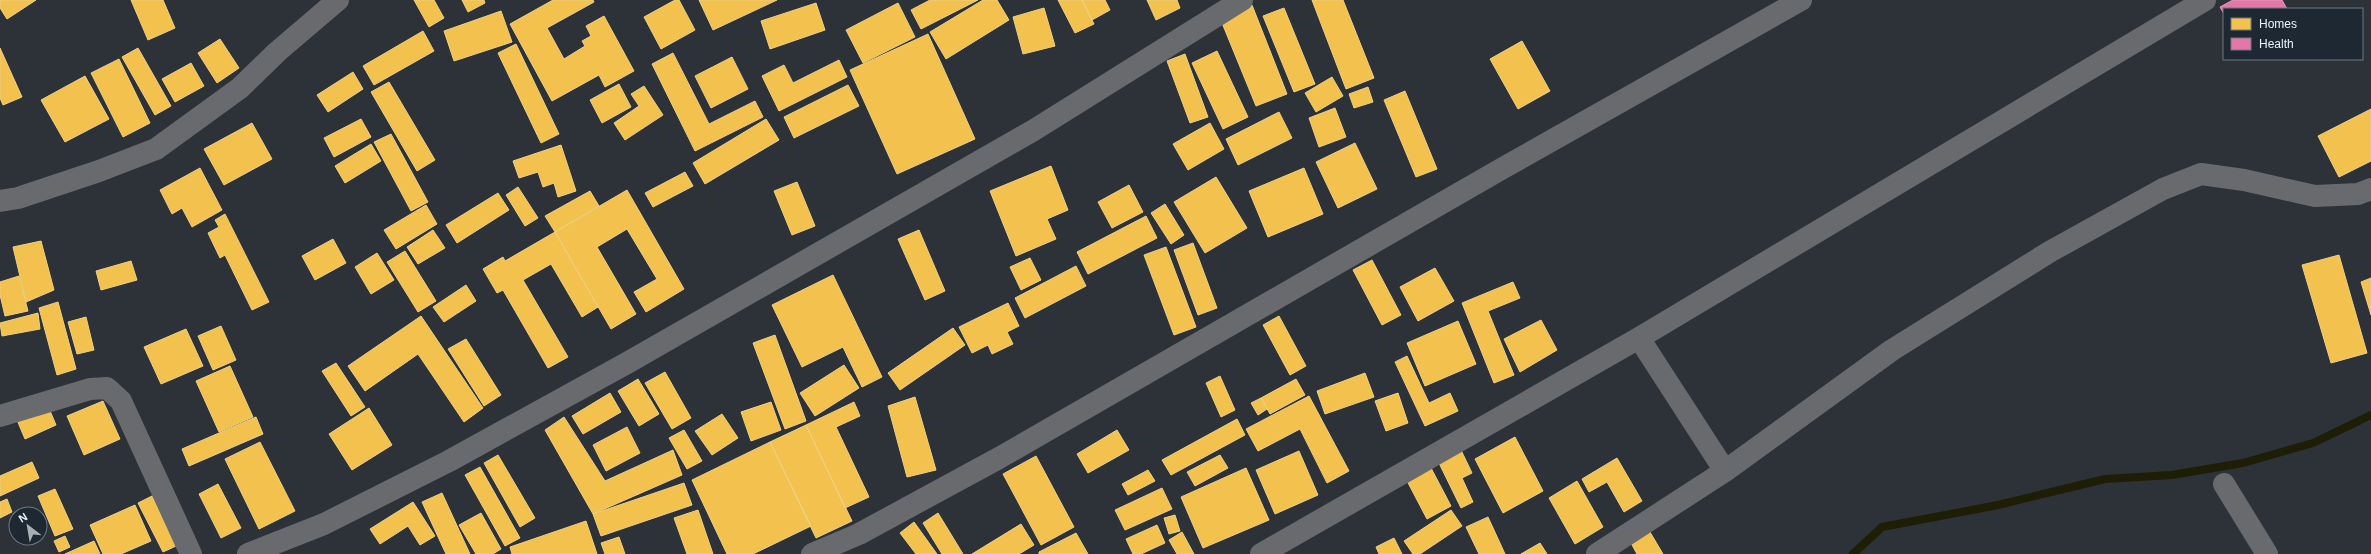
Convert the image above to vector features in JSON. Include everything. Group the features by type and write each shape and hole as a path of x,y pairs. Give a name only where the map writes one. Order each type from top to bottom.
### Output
{"street":[{"path":"0,201 18,198 92,173 156,149 240,88 277,52 338,0"},
{"path":"248,554 324,524 450,461 1034,130 1242,0"},
{"path":"812,554 859,534 999,458 1503,168 1802,0"},
{"path":"1261,554 1638,338 2206,0"},
{"path":"1597,554 1725,471 1892,350 2051,251 2162,189 2200,174 2244,180 2314,196 2358,194 2371,189"},
{"path":"1638,338 1725,471"},
{"path":"0,416 90,389 107,388 122,401 191,554"},
{"path":"2224,484 2267,554"}],"building: Homes":[{"path":"0,0 36,0 7,19 0,8"},
{"path":"131,0 163,0 175,28 148,40"},
{"path":"414,0 434,0 444,18 429,27"},
{"path":"462,0 484,0 485,3 468,12"},
{"path":"553,0 593,0 594,2 547,28 564,59 585,46 582,41 591,36 586,26 604,16 634,71 605,87 599,75 552,101 510,24"},
{"path":"675,0 679,0 695,30 661,49 644,17"},
{"path":"699,0 777,0 713,30"},
{"path":"930,0 978,0 921,29 911,10"},
{"path":"983,0 997,0 1009,20 946,59 930,32"},
{"path":"1058,0 1082,0 1094,24 1075,33"},
{"path":"1082,0 1105,0 1110,10 1092,20"},
{"path":"1147,0 1177,0 1180,8 1156,20"},
{"path":"1312,0 1343,0 1374,78 1346,89"},
{"path":"816,3 825,30 770,49 761,21"},
{"path":"898,3 915,37 863,63 846,30"},
{"path":"1252,5 1287,94 1256,106 1220,18"},
{"path":"1044,8 1055,46 1023,54 1013,17"},
{"path":"1284,8 1315,84 1294,92 1263,16"},
{"path":"501,11 512,42 454,61 444,31"},
{"path":"423,31 434,51 374,85 363,66"},
{"path":"928,34 975,139 897,174 850,70"},
{"path":"220,39 239,68 217,83 198,53"},
{"path":"1522,41 1550,91 1518,109 1490,59"},
{"path":"516,44 559,134 541,143 498,53"},
{"path":"0,48 22,97 3,105 0,98"},
{"path":"138,48 171,106 155,115 122,57"},
{"path":"1217,51 1248,117 1223,129 1192,63"},
{"path":"673,53 709,124 755,101 763,117 695,151 652,64"},
{"path":"1185,54 1208,117 1190,123 1167,61"},
{"path":"732,57 748,89 711,108 695,76"},
{"path":"119,59 150,123 123,137 91,73"},
{"path":"839,60 847,77 779,111 762,76 784,65 793,83"},
{"path":"191,63 204,86 175,102 162,79"},
{"path":"353,72 363,89 328,112 317,95"},
{"path":"85,76 109,119 65,142 41,100"},
{"path":"1332,77 1343,96 1316,112 1305,93"},
{"path":"389,82 435,160 417,171 371,92"},
{"path":"619,84 631,107 602,123 590,100"},
{"path":"848,85 859,106 794,138 784,117"},
{"path":"644,86 663,115 625,140 614,123 639,106 631,94"},
{"path":"1368,87 1373,102 1354,108 1349,94"},
{"path":"1405,91 1437,169 1416,177 1384,100"},
{"path":"1335,108 1346,137 1319,147 1309,118"},
{"path":"2371,109 2371,161 2339,177 2318,136"},
{"path":"1279,112 1292,138 1238,165 1226,139"},
{"path":"361,119 371,137 334,157 324,138"},
{"path":"766,119 779,140 705,184 693,163"},
{"path":"252,123 272,159 224,185 204,149"},
{"path":"1210,123 1224,149 1188,170 1173,144"},
{"path":"391,134 428,202 411,211 374,142"},
{"path":"1355,143 1377,189 1338,208 1316,162"},
{"path":"371,144 381,161 345,183 335,166"},
{"path":"561,145 576,191 558,197 554,183 543,187 538,172 519,178 513,161"},
{"path":"1051,166 1068,210 1047,219 1056,239 1016,256 990,191"},
{"path":"200,168 222,210 192,227 182,208 172,214 160,190"},
{"path":"1304,168 1323,214 1268,237 1249,191"},
{"path":"685,172 693,186 653,207 645,193"},
{"path":"1216,177 1247,228 1205,253 1174,202"},
{"path":"797,182 815,226 792,235 774,191"},
{"path":"1129,185 1143,212 1112,228 1098,202"},
{"path":"518,187 538,218 525,226 506,195"},
{"path":"627,190 684,289 646,312 634,292 657,279 627,229 597,247 636,314 611,329 555,232"},
{"path":"590,191 599,206 555,232 545,216"},
{"path":"498,193 509,210 457,243 446,225"},
{"path":"1165,204 1184,235 1171,244 1151,213"},
{"path":"426,205 437,224 396,249 384,230"},
{"path":"225,214 269,302 252,310 225,255 220,258 208,233 219,227 215,220"},
{"path":"1146,216 1157,238 1088,274 1077,252"},
{"path":"433,230 445,248 418,264 407,247"},
{"path":"919,230 945,291 925,300 898,239"},
{"path":"555,232 598,307 582,317 551,264 523,280 568,357 548,368 503,290 497,293 483,269 503,257 505,261"},
{"path":"333,239 346,263 315,280 302,256"},
{"path":"41,241 54,290 26,302 13,247"},
{"path":"1193,243 1217,308 1198,315 1174,250"},
{"path":"1166,247 1196,327 1174,335 1144,255"},
{"path":"405,251 436,301 418,312 387,262"},
{"path":"377,253 394,280 371,294 355,267"},
{"path":"2339,255 2367,353 2331,363 2302,265"},
{"path":"1030,258 1041,280 1021,290 1010,267"},
{"path":"1372,260 1401,315 1382,325 1353,270"},
{"path":"131,261 137,280 101,290 96,271"},
{"path":"1076,266 1086,286 1025,318 1015,298"},
{"path":"1435,268 1454,301 1418,321 1400,287"},
{"path":"833,275 882,377 862,387 843,347 802,367 772,305"},
{"path":"19,276 28,311 5,316 0,295 0,282"},
{"path":"2371,278 2371,315 2361,282"},
{"path":"1513,282 1520,298 1488,311 1514,375 1494,383 1462,303"},
{"path":"466,285 476,301 444,322 433,307"},
{"path":"58,302 76,369 57,375 39,308"},
{"path":"1008,303 1019,326 1007,332 1013,344 992,354 988,345 972,353 959,327"},
{"path":"38,313 40,329 2,336 0,323"},
{"path":"421,316 483,408 464,422 418,354 365,391 348,366"},
{"path":"1279,316 1306,366 1290,375 1263,325"},
{"path":"86,317 94,350 77,354 68,322"},
{"path":"1541,320 1557,350 1520,372 1504,339"},
{"path":"1458,321 1476,364 1425,386 1407,343"},
{"path":"221,326 236,360 213,370 198,336"},
{"path":"953,328 965,345 900,390 888,373"},
{"path":"186,329 203,366 161,384 144,347"},
{"path":"775,335 806,421 785,429 753,343"},
{"path":"466,339 501,395 484,406 448,349"},
{"path":"1407,356 1429,403 1450,393 1458,411 1425,426 1395,362"},
{"path":"336,363 365,407 351,416 322,371"},
{"path":"844,365 859,388 815,416 800,393"},
{"path":"230,366 253,417 219,432 196,381"},
{"path":"665,372 691,418 672,429 645,383"},
{"path":"1365,373 1374,397 1325,414 1317,391"},
{"path":"1220,376 1235,410 1221,417 1206,383"},
{"path":"638,379 659,414 639,426 618,391"},
{"path":"1296,379 1305,395 1270,414 1261,398"},
{"path":"610,393 621,412 583,434 572,416"},
{"path":"1398,393 1408,423 1386,431 1375,401"},
{"path":"1309,396 1349,471 1327,483 1300,429 1258,451 1246,429"},
{"path":"915,397 936,470 907,477 888,406"},
{"path":"1261,398 1267,409 1258,415 1251,403"},
{"path":"103,401 120,439 84,455 67,416"},
{"path":"771,402 781,430 751,441 741,412"},
{"path":"854,402 860,416 836,427 869,497 845,508 806,425"},
{"path":"48,406 56,425 25,439 17,420"},
{"path":"369,408 392,445 352,470 329,434"},
{"path":"722,414 738,438 712,455 695,431"},
{"path":"256,417 263,434 189,466 182,449"},
{"path":"564,417 605,481 673,450 682,475 593,514 545,430"},
{"path":"1237,419 1245,435 1171,475 1162,460"},
{"path":"806,425 852,521 816,538 770,442"},
{"path":"627,427 640,453 606,471 593,445"},
{"path":"684,430 702,461 687,469 669,438"},
{"path":"1117,430 1129,450 1088,473 1077,454"},
{"path":"1515,437 1543,491 1503,513 1475,459"},
{"path":"260,442 295,511 259,529 225,459"},
{"path":"770,442 811,526 753,554 727,554 692,480"},
{"path":"1460,448 1472,473 1462,478 1473,502 1461,508 1437,459"},
{"path":"1299,451 1318,495 1275,514 1256,470"},
{"path":"498,455 535,518 520,527 484,463"},
{"path":"1220,455 1228,468 1195,486 1187,472"},
{"path":"1036,456 1074,527 1041,545 1003,474"},
{"path":"1617,458 1642,501 1624,512 1607,482 1589,492 1582,479"},
{"path":"32,462 39,478 0,496 0,476"},
{"path":"1430,466 1451,506 1427,519 1406,479"},
{"path":"480,467 520,538 505,546 465,475"},
{"path":"1246,468 1269,520 1203,548 1181,497"},
{"path":"1148,470 1155,481 1128,495 1122,484"},
{"path":"1577,481 1603,527 1575,544 1549,498"},
{"path":"684,483 692,505 601,536 593,514"},
{"path":"218,484 241,528 221,538 199,494"},
{"path":"1162,488 1172,509 1125,530 1115,510"},
{"path":"55,489 73,529 55,536 48,520 48,506 42,506 38,496"},
{"path":"442,493 470,554 446,554 422,502"},
{"path":"152,496 176,546 163,552 138,503"},
{"path":"7,499 10,506 8,506 8,514 0,518 0,502"},
{"path":"413,502 435,536 420,545 408,526 380,544 370,529"},
{"path":"135,505 151,541 121,554 103,554 90,525"},
{"path":"698,510 713,554 687,554 674,518"},
{"path":"1451,510 1462,526 1420,554 1413,554 1404,541"},
{"path":"481,513 501,549 493,554 476,554 459,525"},
{"path":"938,513 963,554 942,554 923,523"},
{"path":"1175,515 1180,531 1169,534 1164,518"},
{"path":"1488,517 1505,554 1479,554 1466,527"},
{"path":"586,521 597,554 512,554 510,547"},
{"path":"914,522 937,554 916,554 900,533"},
{"path":"1021,524 1034,545 1019,554 972,554"},
{"path":"1157,525 1165,543 1141,554 1133,554 1126,539"},
{"path":"1182,532 1194,554 1177,554 1169,540"},
{"path":"1650,532 1663,554 1637,554 1631,543"},
{"path":"1076,533 1088,554 1039,554 1039,552"},
{"path":"65,536 70,547 59,552 54,541"},
{"path":"619,537 625,554 605,554 601,543"},
{"path":"1394,538 1402,554 1379,554 1376,547"},
{"path":"94,541 100,554 65,554"},
{"path":"1540,543 1547,554 1521,554"}],"building: Health":[{"path":"2233,0 2282,0 2286,8 2223,8 2223,12 2220,7"}],"waterway":[{"path":"1853,554 1882,527 1998,505 2105,479 2172,475 2243,463 2313,443 2371,415"}]}
